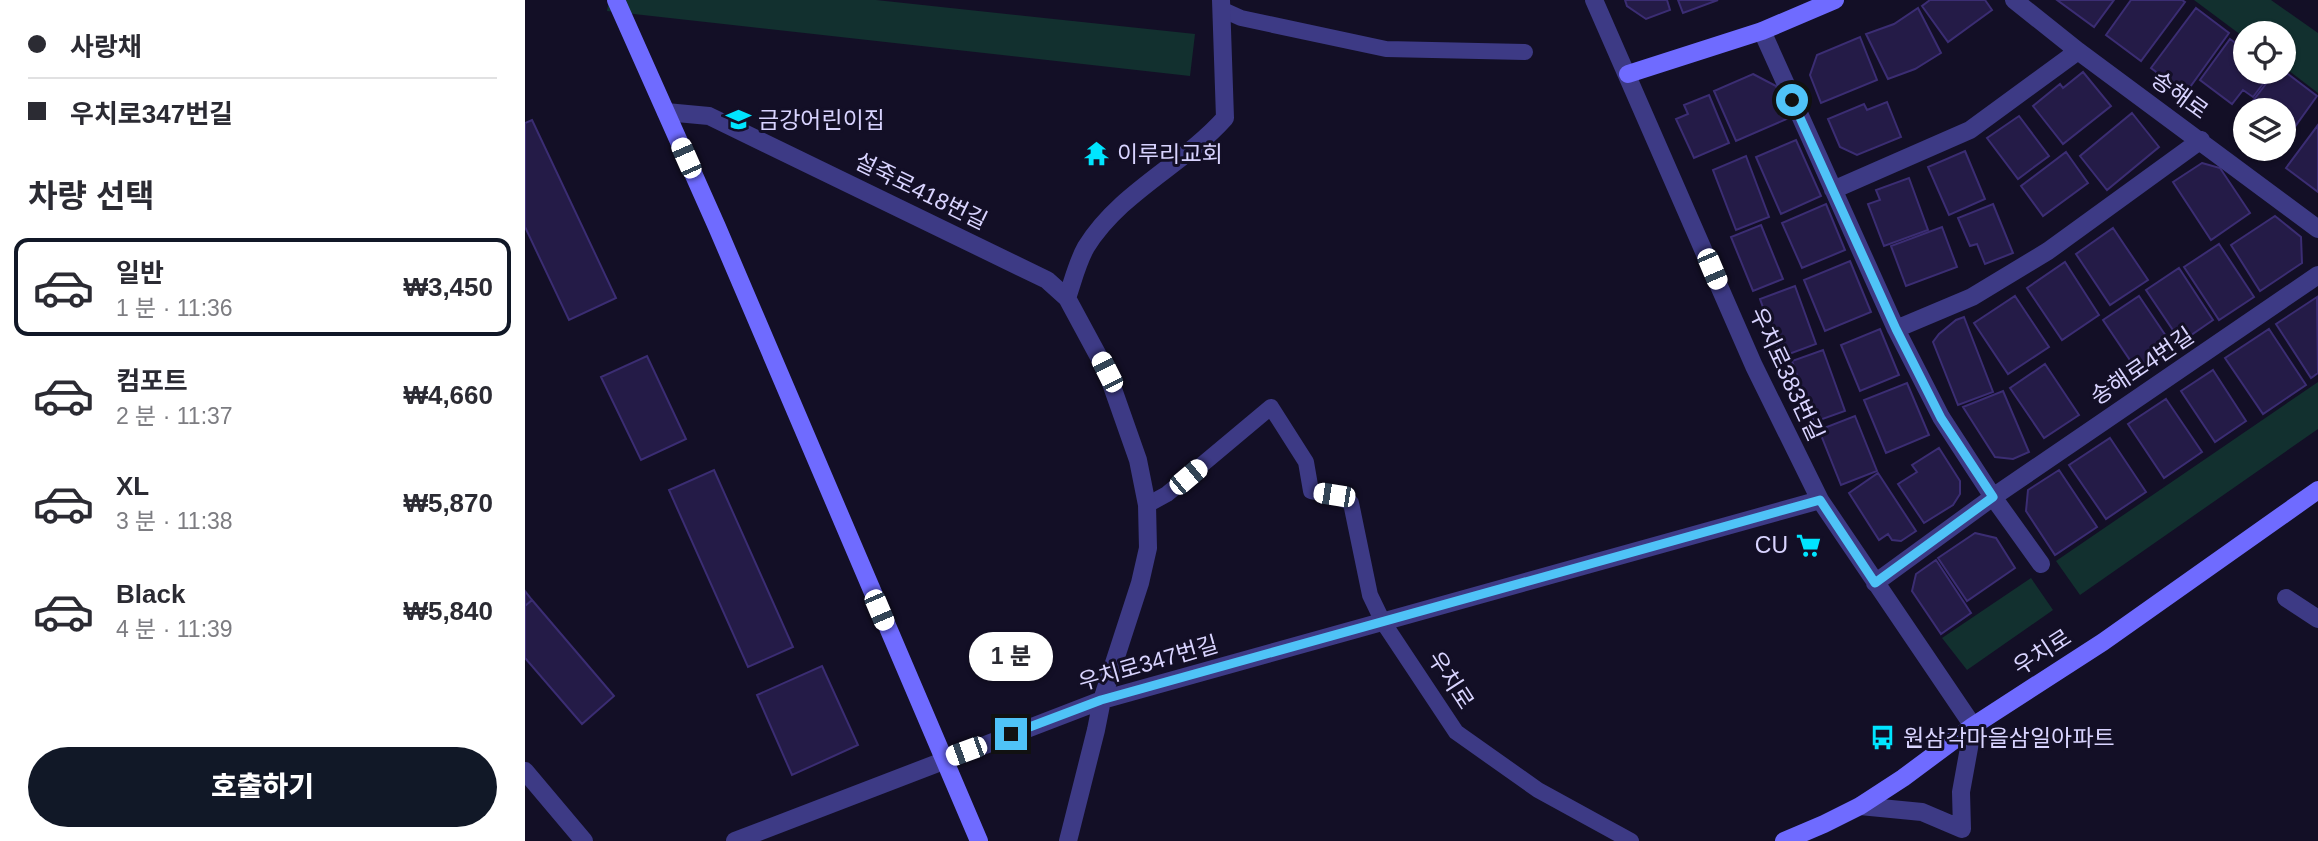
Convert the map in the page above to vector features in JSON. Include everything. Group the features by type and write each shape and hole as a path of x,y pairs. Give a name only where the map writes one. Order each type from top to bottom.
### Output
{"street":[{"path":"616,0 979,841"},
{"name":"우치로383번길","path":"1594,0 1754,366 1820,500 1973,726"},
{"path":"1628,74 1762,31 1835,0"},
{"name":"송해로","path":"2014,0 2078,51 2318,229"},
{"path":"1068,841 1101,700 1140,583 1148,548 1147,505 1138,460 1107,372 1067,298 1085,249 1115,211 1184,158 1225,118 1221,4"},
{"path":"1762,31 1896,329 1941,418 2041,564"},
{"path":"1833,190 1970,130 2078,51"},
{"name":"설죽로418번길","path":"666,112 709,116 1047,280 1067,298"},
{"path":"1896,329 1972,297 2049,251 2201,140"},
{"name":"송해로4번길","path":"1875,583 1993,497 2318,275"},
{"name":"우치로","path":"1784,841 1860,806 1921,766 1973,726 2103,642 2318,490"},
{"path":"1383,622 1820,500"},
{"path":"2287,598 2318,619"},
{"name":"우치로347번길","path":"735,841 1101,700 1383,622"},
{"path":"1966,835 1961,792 1973,726"},
{"path":"525,771 584,841"},
{"path":"1860,806 1922,812 1966,835"}],"lane":[{"path":"1221,4 1241,18 1386,49 1525,51"},
{"name":"우치로","path":"1147,505 1167,494 1271,407 1306,462 1311,491 1334,495 1351,503 1370,595 1383,622 1456,732 1538,790 1631,841"}],"green space":[{"path":"609,0 876,0 1195,34 1190,76 607,11"},
{"path":"2194,0 2271,0 2318,33 2318,93 2296,76 2296,21 2233,21 2233,29"},
{"path":"2318,382 2318,429 2080,595 2056,561"},
{"path":"2031,578 2053,610 1967,670 1942,638"}],"building":[{"path":"1625,0 1667,0 1670,10 1646,19 1627,6"},
{"path":"1678,0 1718,0 1683,13"},
{"path":"1930,0 1985,0 1992,10 1948,42 1922,6"},
{"path":"2057,0 2114,0 2094,27"},
{"path":"2131,0 2185,2 2141,61 2106,35"},
{"path":"1918,8 1941,53 1915,69 1888,79 1866,34 1894,24"},
{"path":"2196,8 2229,33 2185,94 2151,68"},
{"path":"1860,37 1877,80 1821,103 1810,75 1817,55"},
{"path":"2230,39 2233,41 2233,84 2263,84 2253,97 2243,90 2237,98 2233,98 2232,104 2200,80"},
{"path":"2083,72 2111,106 2063,144 2033,106 2060,84 2063,88"},
{"path":"1753,74 1776,86 1789,118 1736,141 1714,91"},
{"path":"2296,80 2317,96 2296,125 2296,98 2255,98 2266,84 2296,84"},
{"path":"1709,95 1729,143 1694,158 1676,119 1688,114 1684,105"},
{"path":"1887,102 1901,137 1857,155 1840,147 1828,119 1864,104 1867,110"},
{"path":"2132,113 2159,147 2107,190 2080,156"},
{"path":"2019,116 2049,156 2018,179 1987,138"},
{"path":"532,120 616,298 569,320 525,227 525,123"},
{"path":"2318,125 2318,192 2286,168 2291,161 2296,161 2296,155"},
{"path":"1796,140 1821,196 1781,214 1756,157"},
{"path":"1965,151 1985,199 1949,215 1928,167"},
{"path":"2066,152 2088,183 2043,216 2021,186"},
{"path":"1746,156 1769,217 1736,230 1713,170"},
{"path":"2202,163 2220,168 2250,213 2211,240 2173,182"},
{"path":"1909,178 1928,230 1884,246 1868,204 1880,200 1876,190"},
{"path":"1826,204 1845,250 1802,268 1782,223"},
{"path":"1993,204 2013,253 1985,264 1977,244 1970,246 1958,218"},
{"path":"2275,216 2301,237 2302,263 2260,291 2231,245"},
{"path":"1761,225 1783,279 1753,291 1731,237"},
{"path":"1942,227 1957,267 1906,286 1891,246"},
{"path":"2113,228 2148,280 2110,305 2076,254"},
{"path":"2219,244 2254,297 2219,320 2184,267"},
{"path":"1850,261 1871,312 1825,331 1804,280"},
{"path":"2065,262 2099,315 2062,340 2027,288"},
{"path":"2179,268 2213,320 2181,342 2146,290"},
{"path":"1795,286 1816,344 1781,357 1760,299"},
{"path":"2015,296 2049,347 2008,374 1974,323"},
{"path":"2139,296 2174,348 2138,372 2103,320"},
{"path":"2317,297 2318,373 2311,378 2276,324"},
{"path":"1964,317 1993,392 1958,405 1933,342 1956,320"},
{"path":"1880,329 1899,375 1860,391 1841,345"},
{"path":"2269,329 2306,385 2263,414 2225,358"},
{"path":"1823,350 1845,411 1814,422 1792,361"},
{"path":"647,356 686,439 641,460 601,377"},
{"path":"2045,364 2079,415 2044,438 2010,388"},
{"path":"2213,370 2246,421 2215,442 2181,391"},
{"path":"1907,383 1929,435 1886,453 1864,400"},
{"path":"2003,391 2029,452 2013,459 1995,457 1963,407"},
{"path":"2166,399 2202,452 2164,478 2128,424"},
{"path":"1855,416 1877,471 1841,485 1819,430"},
{"path":"2110,438 2146,492 2106,519 2069,465"},
{"path":"1939,448 1960,481 1960,494 1953,505 1924,523 1898,484 1917,472 1912,465"},
{"path":"714,470 793,647 748,667 669,490"},
{"path":"2059,470 2097,527 2055,555 2026,511 2028,490"},
{"path":"1878,473 1916,531 1901,541 1892,540 1888,534 1879,540 1849,493"},
{"path":"1975,533 1996,538 2015,568 1967,601 1938,558"},
{"path":"1936,560 1971,613 1941,634 1912,591 1916,574"},
{"path":"525,591 532,600 525,606"},
{"path":"532,600 614,696 582,724 525,658 525,606"},
{"path":"822,666 858,745 792,775 757,695"}],"place":[{"name":"금강어린이집","path":"738,120"},
{"name":"이루리교회","path":"1097,154"},
{"name":"CU","path":"1808,545"},
{"name":"원삼각마을삼일아파트","path":"1883,738"}],"route":[{"path":"1011,734 1101,700 1820,500 1875,583 1993,497 1941,418 1896,329 1792,100"}]}
